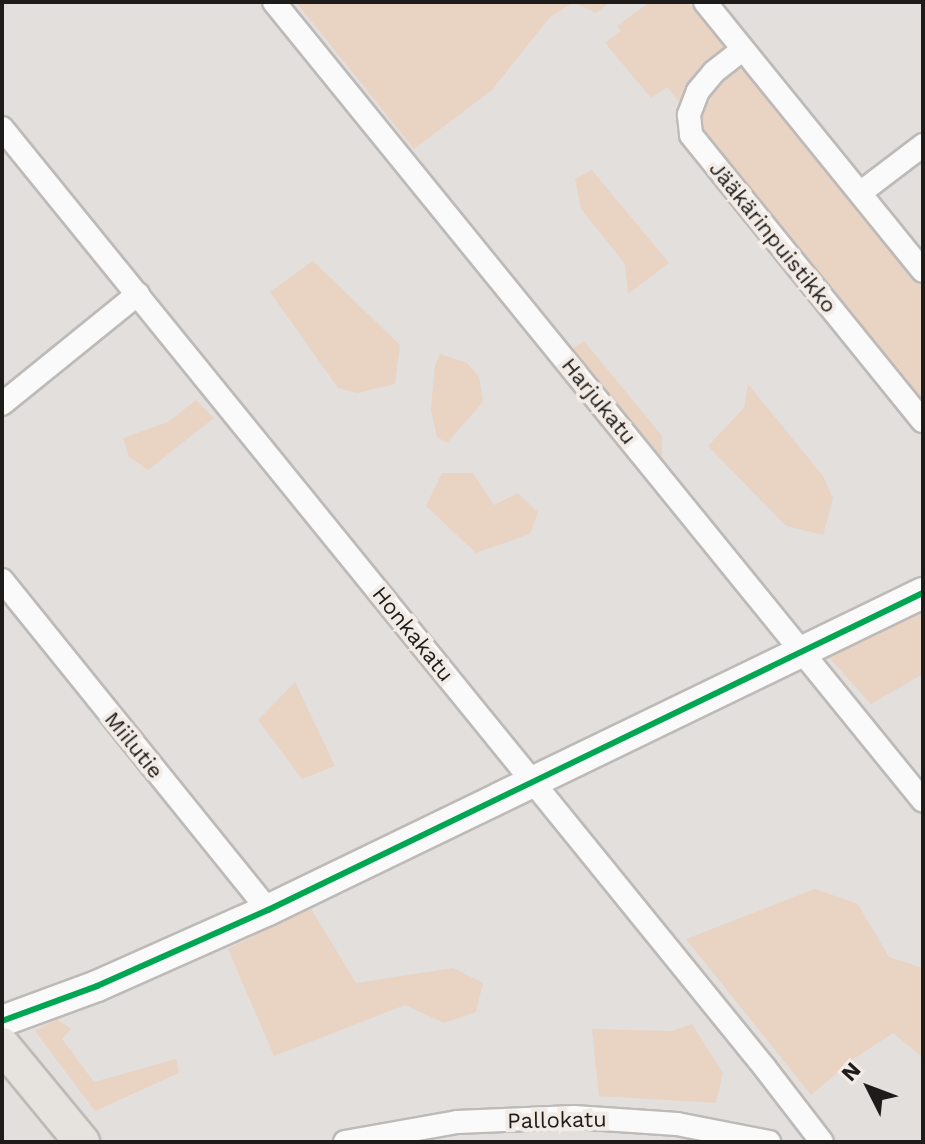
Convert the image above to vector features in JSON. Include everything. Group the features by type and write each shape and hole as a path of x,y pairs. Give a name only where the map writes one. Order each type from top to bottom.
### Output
{"main road":[{"path":"2,1045 82,1142"}],"street":[{"name":"Harjukatu","path":"274,2 923,801"},
{"path":"705,2 923,271"},
{"name":"Jääkärinpuistikko","path":"742,50 714,72 698,91 689,115 691,135 923,421"},
{"name":"Honkakatu","path":"2,128 534,782 822,1142"},
{"path":"860,193 923,145"},
{"path":"2,404 138,294"},
{"name":"Miilutie","path":"2,580 268,910"},
{"path":"2,1021 97,986 268,910 923,593"},
{"name":"Pallokatu","path":"345,1142 457,1122 574,1117 677,1124 769,1142"}],"shaded area":[{"path":"296,2 574,2 550,17 492,90 414,149"},
{"path":"574,2 610,2 596,13"},
{"path":"650,2 688,2 923,287 923,403 667,87 651,98 605,43 621,31 617,26"},
{"path":"592,170 669,263 628,294 625,264 581,209 575,179"},
{"path":"313,261 400,345 395,384 357,393 338,388 270,292"},
{"path":"584,341 662,436 662,461 572,349"},
{"path":"440,354 467,363 479,377 483,402 447,443 437,437 431,410 435,365"},
{"path":"748,384 823,476 833,498 823,535 786,526 708,446 744,408"},
{"path":"196,400 214,418 148,470 129,457 123,438 168,422"},
{"path":"442,473 473,473 494,505 518,493 538,512 530,534 476,553 426,506"},
{"path":"923,605 923,674 871,704 824,652"},
{"path":"295,682 335,766 302,779 258,720"},
{"path":"815,889 858,904 889,957 923,968 923,1058 893,1033 855,1058 811,1095 686,939"},
{"path":"310,907 356,983 453,968 483,983 476,1012 444,1023 405,1005 274,1056 228,949"},
{"path":"57,1019 71,1029 62,1039 94,1082 176,1059 179,1073 95,1111 35,1031"},
{"path":"692,1024 723,1073 716,1103 599,1096 592,1029 672,1031"}],"transit line":[{"path":"2,1021 97,986 268,910 923,593"}]}
